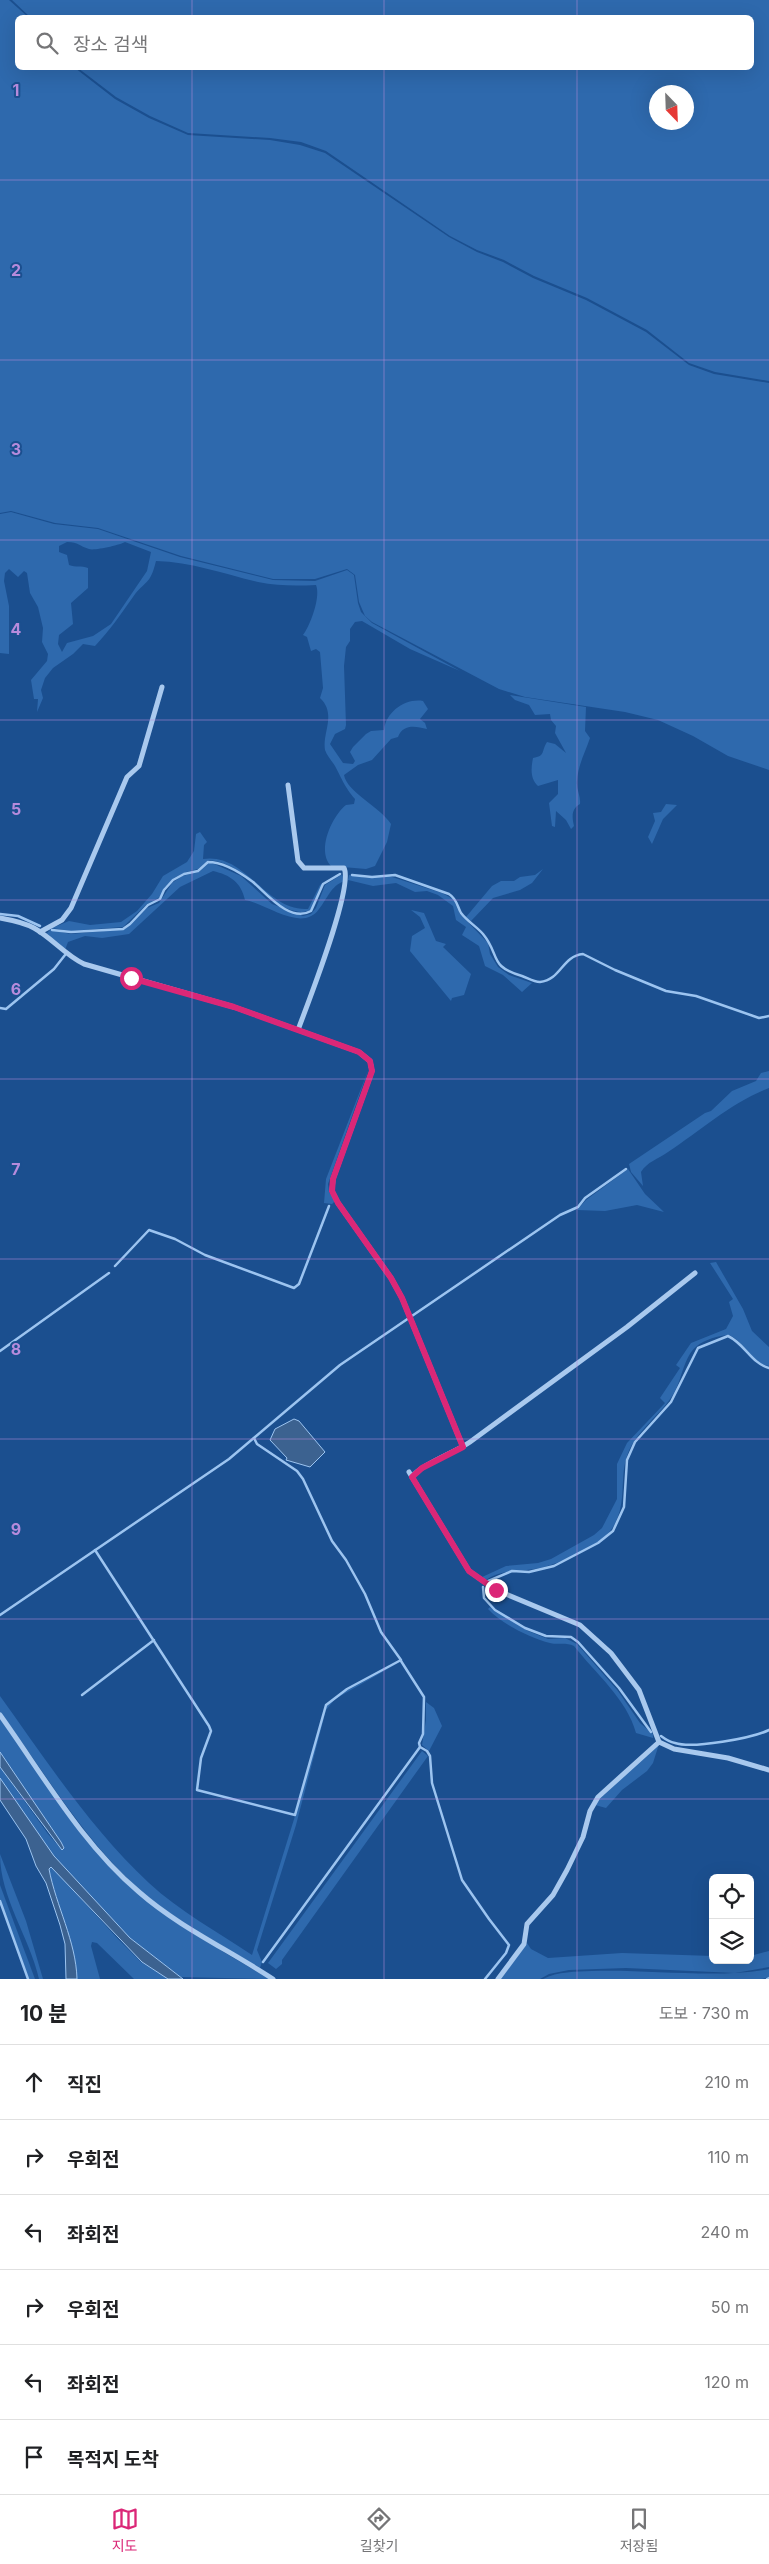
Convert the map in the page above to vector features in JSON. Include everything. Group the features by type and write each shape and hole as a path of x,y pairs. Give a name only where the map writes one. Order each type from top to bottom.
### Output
{"street":[{"path":"40,932 62,920 71,908 127,777 138,766 162,687"},
{"path":"288,785 298,861 304,868 344,868 346,877 339,910 298,1030"},
{"path":"0,918 25,923 40,932 64,952 84,964 234,1007 359,1052 370,1061 372,1071 336,1169 332,1191 338,1203 391,1278 402,1298 463,1447"},
{"path":"412,1477 422,1468 463,1447 628,1327 695,1273"},
{"path":"409,1472 469,1571 496,1590 580,1626 611,1653 639,1690 659,1742 674,1749 728,1758 769,1770"},
{"path":"0,1715 80,1827 101,1853 136,1890 160,1910 273,1979"},
{"path":"498,1979 524,1944 527,1924 553,1895 583,1837 590,1811 598,1797 659,1742"}],"shaded area":[{"path":"0,0 9,0 26,15 15,15 15,70 78,70 115,99 149,118 188,135 270,140 300,145 325,153 449,237 533,278 586,300 646,332 689,365 714,374 769,383 769,770 728,756 693,736 658,720 625,712 525,697 499,689 372,622 365,616 359,602 355,575 347,569 315,579 273,579 181,556 98,528 55,523 11,511 0,513"},
{"path":"12,0 769,0 769,381 715,372 689,363 647,330 587,298 534,276 504,260 477,250 450,236 326,151 301,142 270,138 188,133 150,116 116,97 81,70 754,70 754,15 28,15"},
{"path":"11,512 54,524 98,529 180,557 273,580 315,581 347,570 354,575 361,612 372,623 460,671 410,649 362,621 355,622 350,629 350,641 346,647 344,666 346,725 345,729 335,734 330,744 343,763 353,764 355,761 350,752 353,747 371,731 384,730 388,717 403,704 423,701 428,709 420,719 425,723 427,729 406,728 398,737 391,739 372,760 358,765 344,775 351,787 391,824 387,842 375,866 366,869 331,866 325,852 325,843 331,825 341,810 346,805 354,804 355,799 325,750 328,710 320,698 323,688 320,652 316,649 311,651 307,637 303,635 312,618 316,604 316,585 258,582 195,566 156,561 152,575 95,646 83,644 73,654 53,668 45,678 41,690 43,698 37,712 38,699 34,699 31,680 47,661 48,654 42,642 43,628 38,607 30,593 27,573 24,571 18,577 9,569 5,573 4,581 9,606 9,654 0,653 0,514","holes":["71,542 92,549 125,542 151,552 147,571 111,624 93,636 67,643 62,652 58,644 59,635 73,624 71,603 88,588 88,568 69,565 67,555 59,552 59,546"]},
{"path":"510,695 586,707 585,731 590,738 579,770 577,784 580,804 574,811 574,826 571,829 566,820 556,811 555,827 552,826 549,803 558,794 558,780 538,786 532,773 533,758 542,754 547,742 555,744 566,753 555,733 556,726 551,720 550,714 535,715 529,705 515,700"},
{"path":"666,804 677,805 663,819 652,844 648,837 655,821 653,813 661,812"},
{"path":"200,832 207,842 204,845 203,859 218,859 232,864 268,893 293,907 308,909 320,885 328,880 320,888 312,909 299,912 274,902 238,870 209,860 198,869 174,878 165,887 160,897 146,905 123,927 70,931 52,928 69,921 90,925 121,922 137,911 152,894 163,876 187,862 194,851 196,834"},
{"path":"210,862 241,876 272,904 303,916 311,914 316,908 325,885 341,875 345,876 344,881 332,890 312,916 303,918 284,915 245,900 241,888 234,880 213,871 180,887 129,934 102,938 85,936 68,942 65,950 46,934 50,930 71,934 125,929 147,908 159,903 172,883 182,876 199,872"},
{"path":"543,869 532,883 520,890 493,898 471,921 466,917 492,886 501,881 514,881 520,877 535,875"},
{"path":"349,875 368,878 389,876 442,893 453,899 460,914 488,943 490,954 498,967 509,975 532,983 522,992 503,975 485,966 479,946 462,935 466,927 456,920 453,906 438,895 427,891 415,892 396,883 373,886 348,880"},
{"path":"411,910 424,913 436,941 446,944 443,947 471,974 464,995 452,998 451,1001 410,951 412,936 425,928 420,917"},
{"path":"369,1068 328,1184 329,1192 335,1201 332,1204 324,1203 326,1179"},
{"path":"769,1071 769,1088 729,1109 646,1166 641,1172 643,1186 631,1172 629,1164 705,1113 711,1111 732,1091 756,1081 761,1073"},
{"path":"628,1169 645,1194 664,1212 637,1205 605,1211 577,1210 586,1200"},
{"path":"716,1262 743,1309 752,1331 769,1347 769,1366 757,1361 740,1342 729,1335 712,1338 697,1346 689,1356 677,1387 669,1401 637,1437 628,1453 625,1463 620,1511 611,1530 597,1543 564,1560 534,1569 497,1574 484,1581 480,1578 506,1566 538,1563 551,1559 594,1535 602,1528 617,1499 617,1464 627,1443 665,1403 660,1398 680,1368 676,1365 691,1343 726,1329 733,1316 729,1302 733,1299 710,1263"},
{"path":"294,1419 299,1421 325,1452 310,1467 286,1460 287,1458 270,1440 275,1429"},
{"path":"490,1607 528,1631 548,1639 565,1638 577,1644 618,1691 640,1723 653,1734 653,1738 636,1733 632,1721 618,1698 574,1646 550,1643 525,1634 494,1615 488,1609"},
{"path":"400,1662 335,1699 326,1710 296,1825 257,1950 262,1962 260,1968 176,1917 130,1881 94,1842 0,1712 0,1696 88,1817 149,1883 186,1912 252,1955 295,1816 326,1705 348,1690"},
{"path":"426,1702 434,1708 442,1726 429,1751 422,1745 426,1720"},
{"path":"0,1719 114,1871 149,1903 168,1917 269,1979 181,1977 130,1938 46,1848 0,1778 0,1767 48,1834 62,1850 64,1848 61,1842 0,1752"},
{"path":"659,1744 653,1763 647,1771 622,1790 606,1808 595,1805 600,1797"},
{"path":"422,1751 428,1756 282,1960 282,1964 276,1969 268,1963"},
{"path":"0,1752 61,1842 64,1848 62,1850 0,1767"},
{"path":"0,1778 54,1856 130,1938 183,1979 168,1979 142,1962 51,1867 49,1869 52,1883 70,1937 76,1965 77,1979 66,1979 65,1944 60,1925 46,1883 36,1866 26,1839 0,1800"},
{"path":"0,1854 26,1921 43,1979 39,1979 29,1948 10,1902 1,1870"},
{"path":"52,1867 141,1962 168,1979 134,1979 97,1943 92,1942 91,1946 100,1979 77,1979 70,1937 52,1883 49,1869"},
{"path":"0,1885 35,1979 29,1979 0,1899"},
{"path":"527,1943 531,1949 548,1958 622,1953 709,1956 709,1964 754,1964 754,1955 769,1951 769,1967 735,1973 626,1968 569,1970 549,1974 540,1979 501,1979"},
{"path":"769,1969 769,1977 762,1979 543,1979 561,1973 592,1971 705,1974"}],"waterway":[{"path":"52,930 71,932 123,929 148,905 160,899 164,890 173,880 184,874 198,871 208,862 226,866 237,872 253,882 279,906 295,913 303,914 311,911 323,884 340,874"},
{"path":"352,875 372,877 395,875 449,894 455,900 463,916 483,934 499,964 511,972 533,981 540,982 553,977 570,959 583,954 615,970 666,991 696,996 759,1018 769,1016"},
{"path":"0,914 18,916 40,926"},
{"path":"0,1008 6,1009 54,969 65,955"},
{"path":"0,1615 229,1459 340,1365 560,1215 578,1207 585,1198 626,1169"},
{"path":"115,1266 149,1230 175,1239 205,1255 294,1288 299,1284 329,1206"},
{"path":"0,1351 109,1273"},
{"path":"486,1582 512,1571 529,1572 554,1566 598,1543 613,1531 624,1507 627,1460 635,1442 671,1402 698,1348 728,1336 734,1339 757,1362 769,1368"},
{"path":"95,1550 209,1726 211,1731 201,1758 197,1790 295,1815 326,1705 347,1689 401,1660 381,1632 365,1594 346,1560 332,1541 303,1479 297,1471 257,1444 254,1438"},
{"path":"483,1587 484,1598 495,1610 525,1628 546,1636 571,1637 578,1642 619,1688 651,1732"},
{"path":"82,1695 154,1640"},
{"path":"263,1962 420,1747 419,1743 423,1734 424,1697 401,1661"},
{"path":"661,1736 673,1743 695,1745 737,1739 769,1730"},
{"path":"420,1747 427,1751 430,1756 432,1783 462,1880 509,1945 506,1953 485,1979"},
{"path":"0,1901 28,1979"}],"route":[{"path":"131,978 234,1007 359,1052 370,1061 372,1071 336,1169 332,1191 338,1203 391,1278 402,1298 457,1437 463,1447 422,1468 412,1477 469,1571 496,1590"}]}
